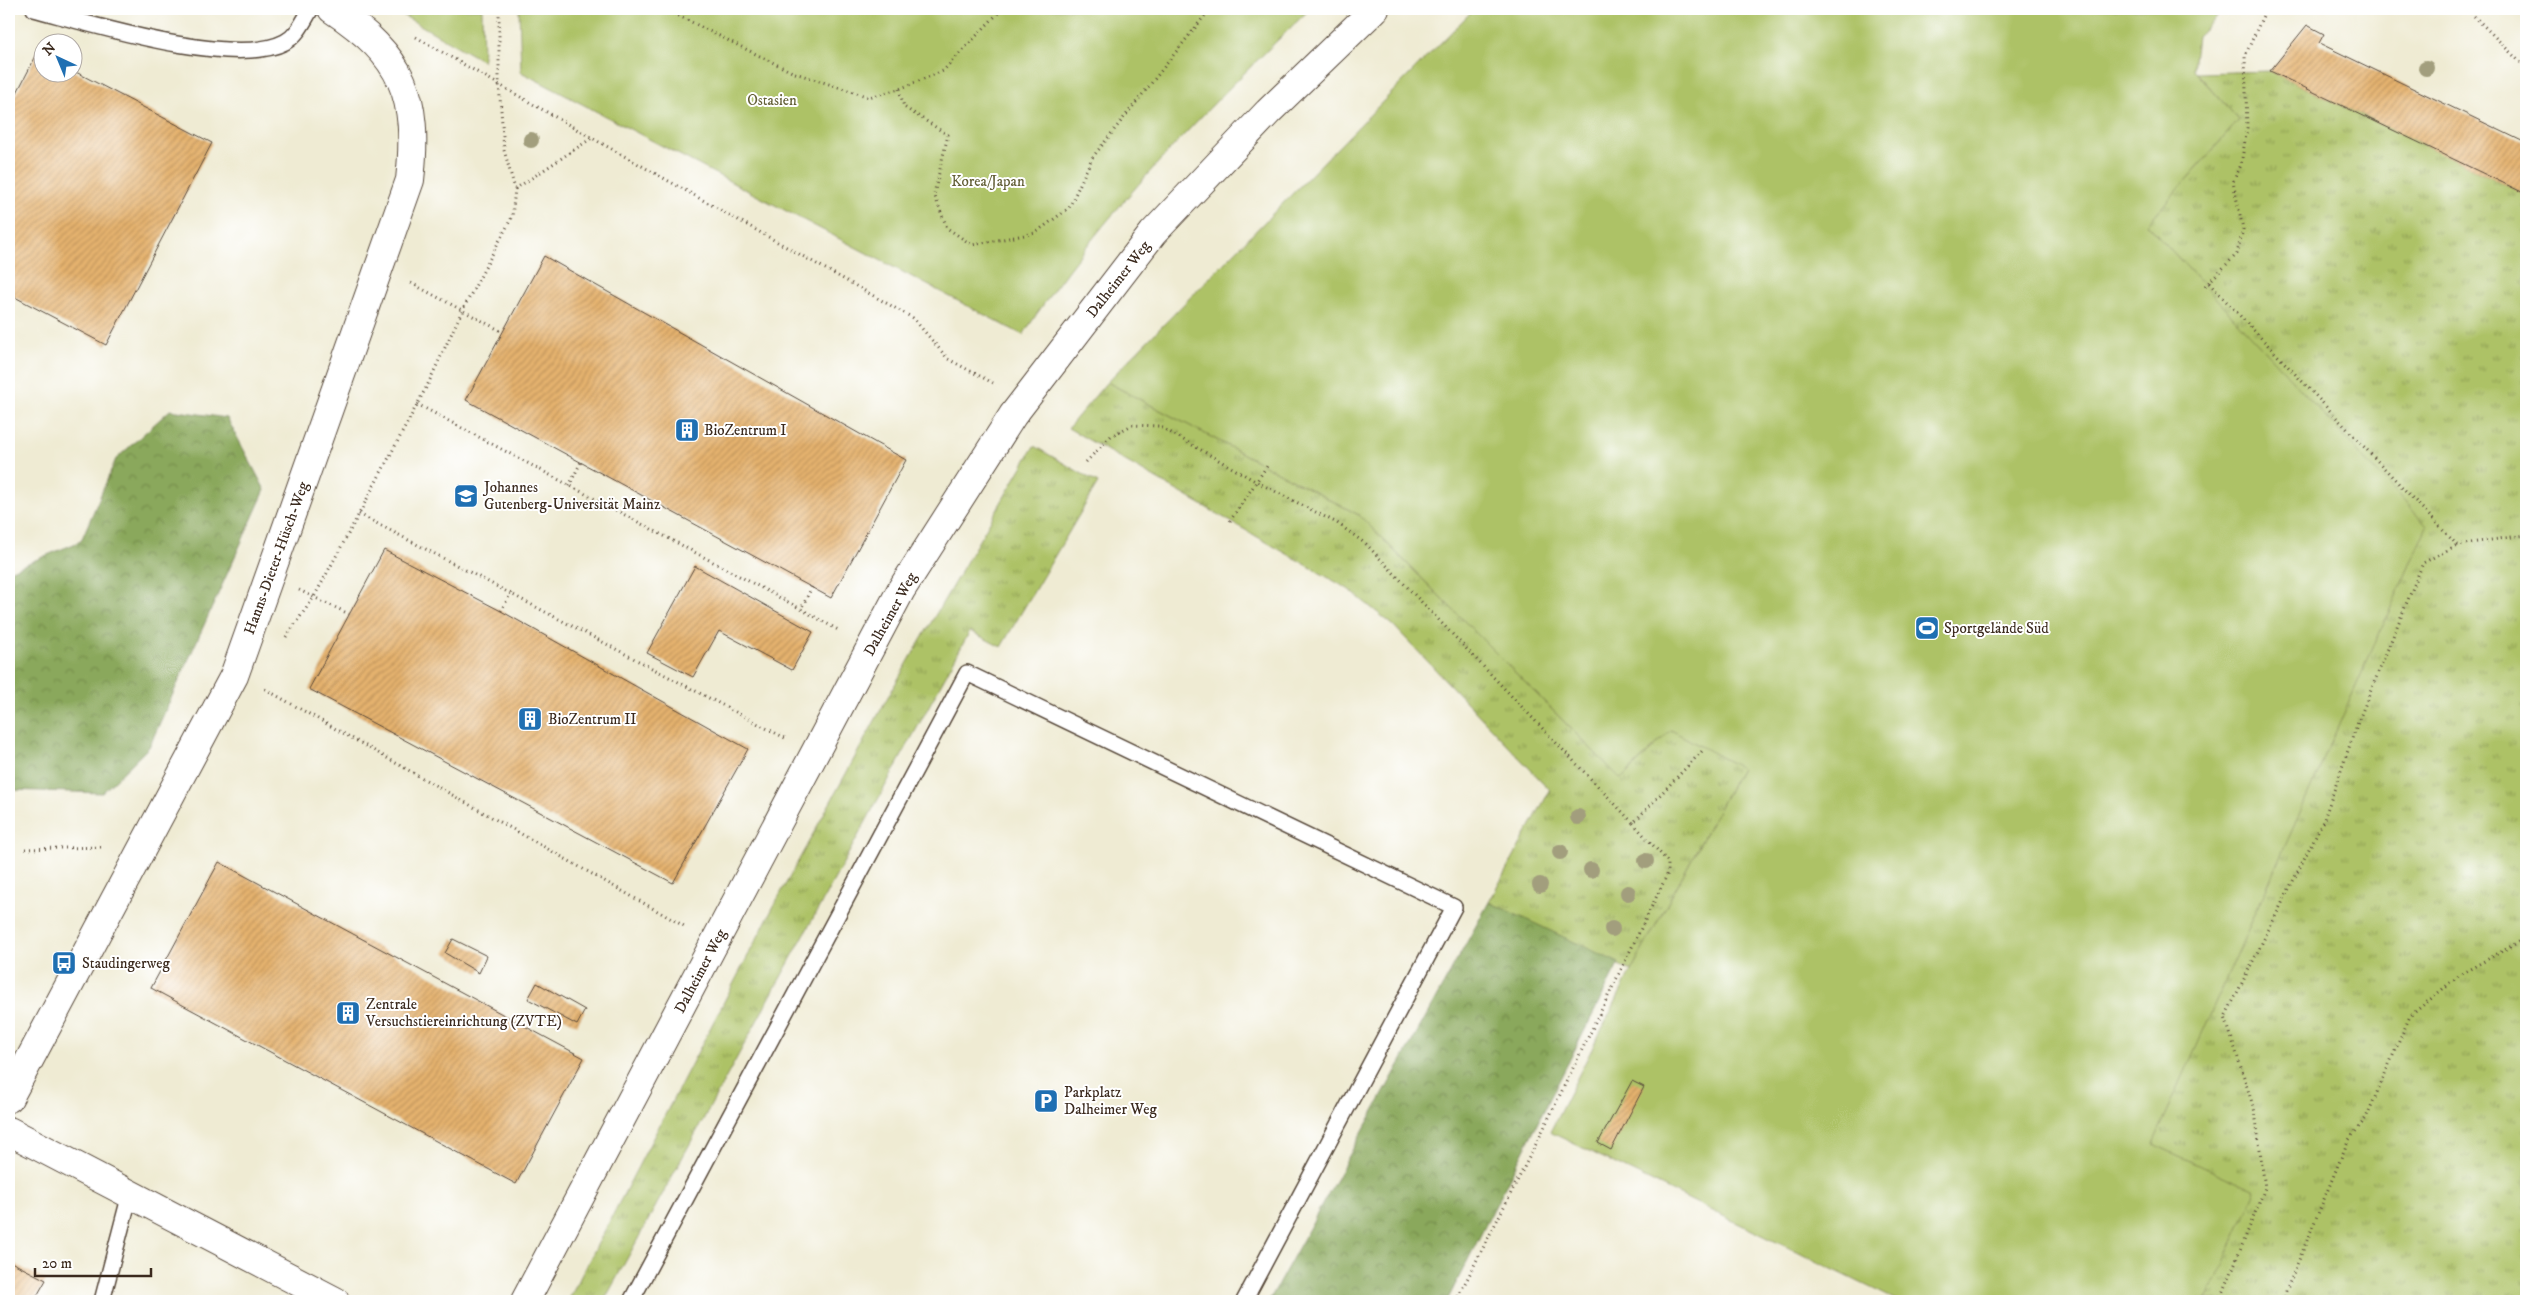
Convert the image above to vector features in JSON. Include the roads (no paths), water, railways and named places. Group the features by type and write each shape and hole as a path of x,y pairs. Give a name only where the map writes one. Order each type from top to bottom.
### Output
{"street":[{"name":"Hanns-Dieter-Hüsch-Weg","path":"9,1098 234,676 410,180 414,128 409,103 389,59 375,41 332,9"},
{"name":"Dalheimer Weg","path":"524,1301 901,590 1024,399 1153,233 1268,112 1375,9"},
{"path":"9,1130 335,1301"}],"lane":[{"path":"34,9 150,40 236,51 270,47 286,42 297,32 310,9"},
{"path":"631,1301 967,673 1454,907 1244,1301"},
{"path":"102,1301 130,1194"}],"place":[{"name":"BioZentrum I","path":"687,430"},
{"name":"Johannes Gutenberg-Universität Mainz","path":"466,496"},
{"name":"Sportgelände Süd","path":"1927,628"},
{"name":"BioZentrum II","path":"530,719"},
{"name":"Staudingerweg","path":"64,963"},
{"name":"Zentrale Versuchstiereinrichtung (ZVTE)","path":"348,1013"},
{"name":"Parkplatz Dalheimer Weg","path":"1046,1101"}],"park label":[{"name":"Ostasien","path":"772,100"},
{"name":"Korea/Japan","path":"988,181"}]}
